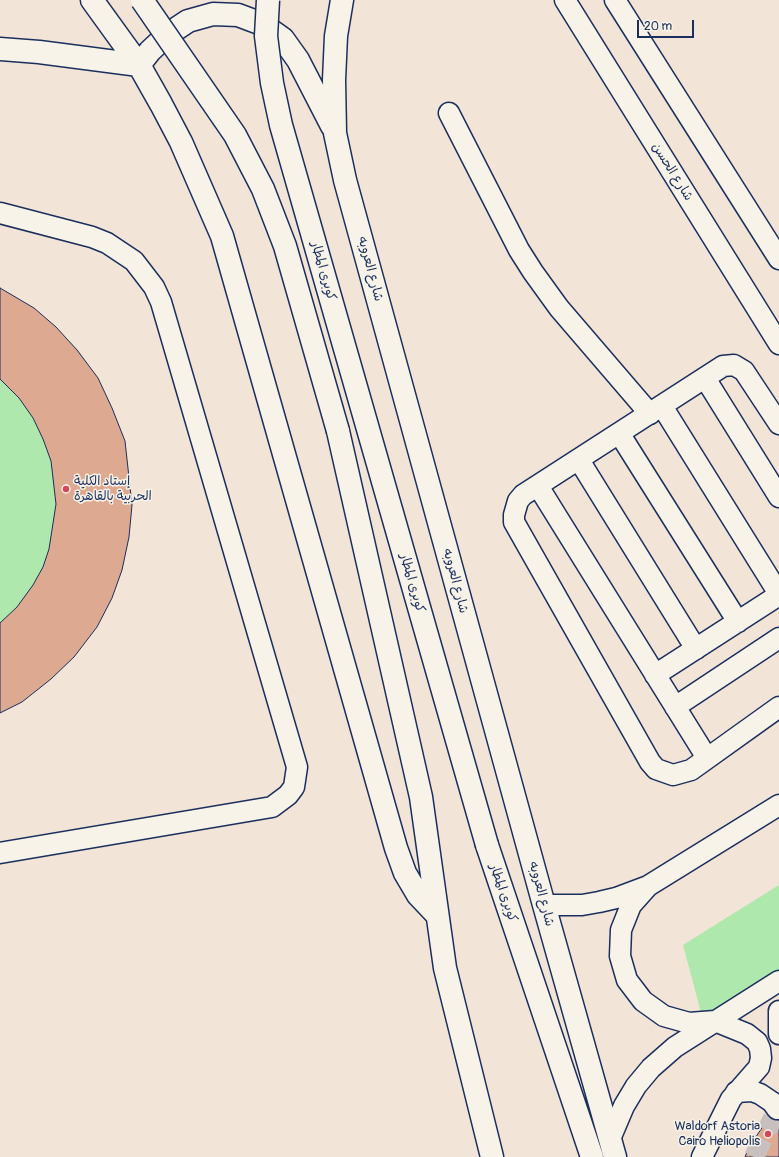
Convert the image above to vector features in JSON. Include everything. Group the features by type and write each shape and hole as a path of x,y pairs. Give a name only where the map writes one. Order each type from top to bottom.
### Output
{"highway":[{"path":"92,0 139,65 181,142 222,236 396,848 405,873 418,895 436,914"},
{"path":"142,0 235,135 262,189 285,246 338,431 421,797 432,865 436,914 444,968 492,1157"},
{"name":"كوبرى المطار","path":"268,0 266,36 272,83 281,125 487,845 592,1157"},
{"name":"شارع العروبه","path":"342,0 336,36 334,80 335,133 345,180 544,905 613,1148"},
{"path":"139,65 166,35 188,21 213,14 238,15 262,24 283,39 298,60 335,133"},
{"path":"0,49 39,52 139,65"}],"street":[{"name":"شارع الحسن","path":"565,0 779,344"},
{"path":"615,0 779,259"},
{"path":"448,113 519,250 533,272 559,308 656,410 779,594 656,675"},
{"path":"0,213 92,237 107,243 134,261 145,273 154,287 160,302 297,767 297,778 288,795 272,807 0,853"},
{"path":"779,424 740,367 734,365 723,366 523,496 518,501 515,508 514,522 650,762 660,771 673,775 691,770 779,707"},
{"path":"705,378 779,497"},
{"path":"619,434 738,622"},
{"path":"579,460 696,649"},
{"path":"538,486 707,758"},
{"path":"675,707 779,638"},
{"path":"544,905 582,905 600,902 616,898 648,886 779,805"},
{"path":"648,886 630,905 621,930 620,956 627,980 643,1002 664,1016 689,1023 715,1021 747,1034 757,1042 760,1049 761,1058 759,1067 736,1092 702,1157"},
{"path":"613,1148 624,1106 636,1086 651,1068 675,1047 779,981"},
{"path":"779,1011 779,1034"},
{"path":"736,1092 752,1091 760,1094 772,1102 777,1109"}],"green space":[{"name":"إستاد الكلية الحربية بالقاهرة","path":"0,288 34,308 56,327 78,350 98,378 125,441 132,505 129,537 122,570 112,598 97,627 74,657 51,679 22,702 0,713"},
{"path":"779,885 779,972 703,1020 683,945"}],"building":[{"name":"إستاد الكلية الحربية بالقاهرة","path":"0,288 34,308 56,327 77,350 98,378 125,441 132,505 129,537 122,570 112,598 97,627 74,657 51,679 22,702 0,713 0,623 17,607 33,585 43,567 49,549 56,504 51,461 43,439 33,418 19,398 0,379"},
{"name":"Waldorf Astoria Cairo Heliopolis","path":"770,1116 779,1121 779,1157 745,1157 749,1147"}],"tunnel":[{"path":"754,1157 773,1118"}],"place":[{"name":"إستاد الكلية الحربية بالقاهرة","path":"66,489"},
{"name":"Waldorf Astoria Cairo Heliopolis","path":"768,1134"}]}
